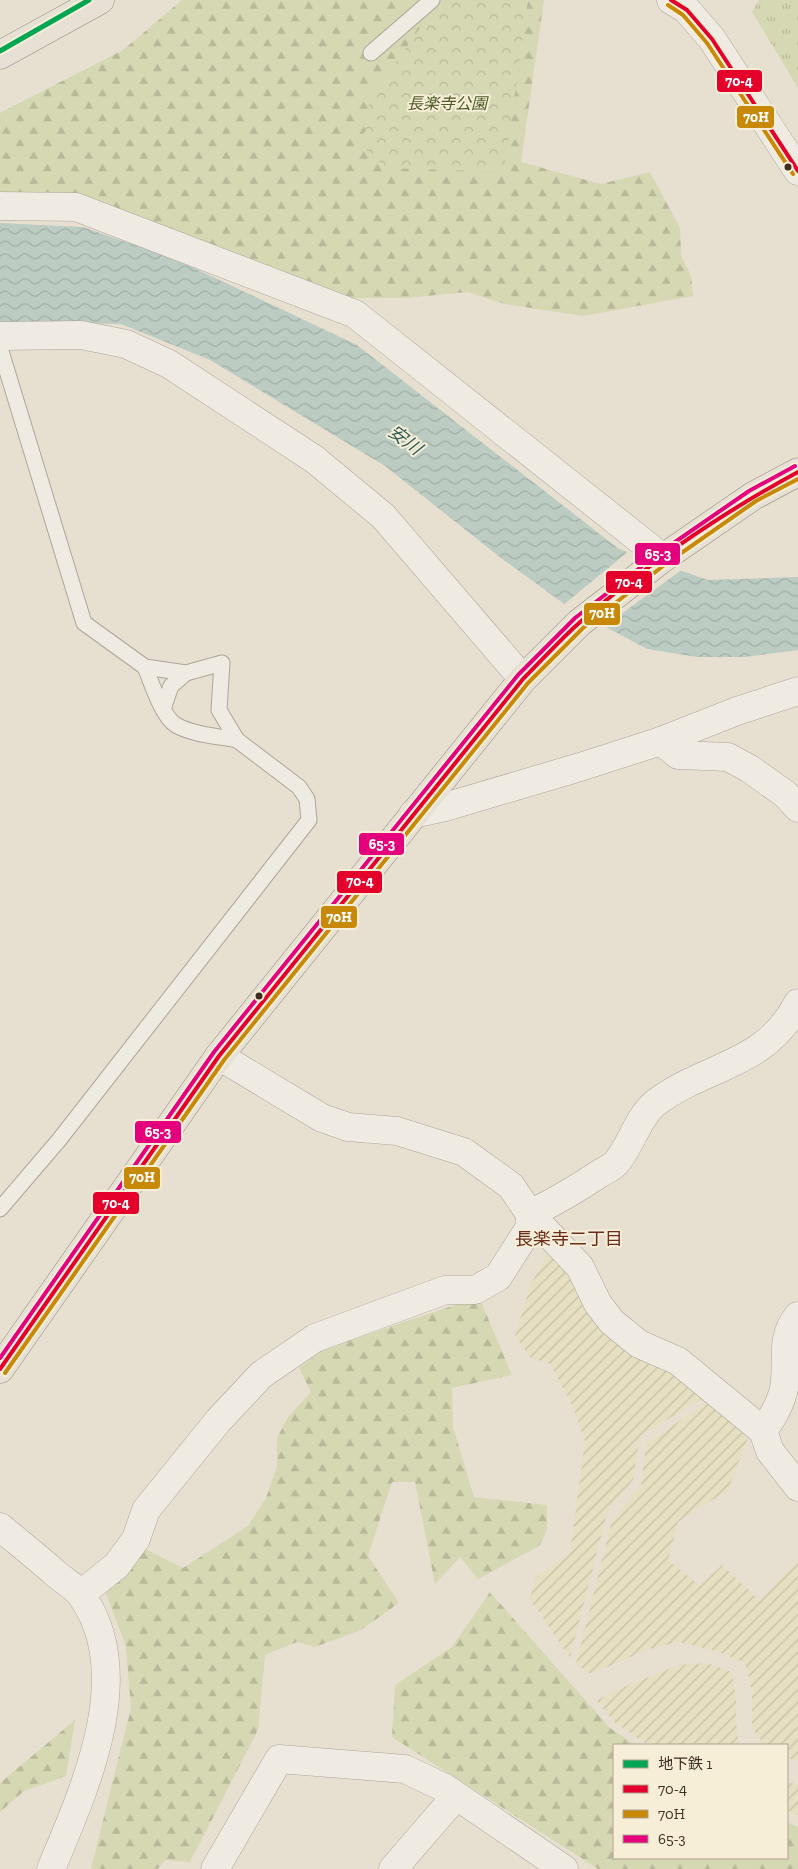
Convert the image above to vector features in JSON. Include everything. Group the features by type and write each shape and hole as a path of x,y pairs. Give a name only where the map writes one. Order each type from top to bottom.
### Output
{"main road":[{"path":"0,55 100,0"},
{"path":"0,1369 218,1056 523,679 579,623 663,558 753,496 798,472"}],"street":[{"path":"683,3 712,39 798,171"},
{"path":"0,206 76,207 355,314 663,558"},
{"path":"0,336 81,335 126,344 169,364 314,459 383,516 523,679"},
{"path":"414,814 454,805 661,741 737,711 798,691"},
{"path":"661,741 678,755 728,757 750,768 785,794 798,808"},
{"path":"530,1214 579,1188 615,1164 633,1133 656,1102 679,1088 740,1061 762,1047 791,1017 798,1003"},
{"path":"218,1056 322,1118 348,1127 397,1131 464,1152 510,1186 530,1214 580,1267 598,1304 612,1322 639,1344 678,1361 763,1430 770,1451 798,1487"},
{"path":"80,1594 117,1565 136,1539 146,1510 218,1421 261,1375 315,1338 445,1290 476,1290 498,1277 530,1227 530,1214"},
{"path":"763,1430 776,1412 784,1388 784,1345 798,1316"},
{"path":"0,1527 80,1594 100,1630 107,1668 104,1709 93,1754 72,1820 51,1869"},
{"path":"215,1869 280,1759 405,1769 445,1788 562,1868"},
{"path":"393,1869 456,1796"}],"lane":[{"path":"371,53 432,0"},
{"path":"0,348 84,623 145,667 186,673 222,663 219,710 212,723 196,732"},
{"path":"145,667 163,709 174,724 196,732 236,740"},
{"path":"163,709 171,686 186,673"},
{"path":"0,1209 59,1140 309,820 307,799 299,787 236,740 219,710"}],"shaded area":[{"path":"551,1246 670,1368 703,1398 640,1436 633,1480 607,1513 570,1658 530,1599 535,1578 570,1553 585,1441 573,1407 550,1364 530,1357 515,1336 531,1284"},
{"path":"709,1402 748,1438 728,1490 678,1522 668,1560 700,1586 722,1565 760,1601 798,1560 798,1761 788,1758 788,1744 763,1744 752,1728 752,1691 745,1663 716,1651 679,1642 649,1649 591,1674 576,1664 612,1520 641,1486 646,1443"},
{"path":"707,1663 732,1672 736,1697 736,1723 739,1744 647,1744 614,1722 597,1701 614,1691 679,1665"},
{"path":"788,1782 798,1784 798,1815 788,1810"}],"green space":[{"path":"182,0 544,0 521,162 601,184 650,172 680,228 681,255 691,276 693,296 583,316 504,304 468,292 406,298 342,298 0,194 0,113 123,50"},
{"name":"長楽寺公園","path":"448,0 528,0 504,172 386,168 362,146 370,98 433,10"},
{"path":"759,0 798,0 798,88 752,12"},
{"path":"479,1297 512,1375 452,1388 453,1427 474,1497 547,1505 547,1530 539,1546 478,1579 460,1557 435,1584 415,1482 392,1482 368,1556 399,1603 361,1630 315,1647 297,1642 265,1655 258,1730 190,1862 165,1860 158,1869 91,1869 131,1708 126,1647 104,1588 141,1547 183,1568 248,1526 266,1498 277,1466 277,1438 288,1417 311,1392 299,1368 324,1349"},
{"path":"490,1592 610,1728 634,1744 613,1744 613,1859 788,1859 788,1822 798,1827 798,1869 598,1869 392,1737 395,1685 452,1647"},
{"path":"75,1720 66,1776 24,1791 0,1812 0,1783"}],"water":[{"name":"安川","path":"0,223 83,227 177,260 357,345 619,549 708,580 798,577 798,650 745,657 697,657 647,649 567,606 501,558 385,466 210,360 121,324 0,322"}],"pier":[{"path":"630,550 683,569 602,628 562,606"}],"metro line":[{"name":"1","path":"0,51 89,0"}],"transit line":[{"name":"70-4","path":"671,0 687,10 712,39 798,171"},
{"name":"70H","path":"668,5 683,15 707,43 793,174"},
{"name":"65-3","path":"0,1358 214,1052 518,675 575,618 659,553 749,491 795,466"},
{"name":"70-4","path":"0,1369 219,1056 523,679 579,623 630,581 713,523 798,472"},
{"name":"70H","path":"5,1373 224,1060 528,683 583,628 667,563 756,501 798,479"}],"district":[{"name":"長楽寺二丁目","path":"569,1239"}]}
